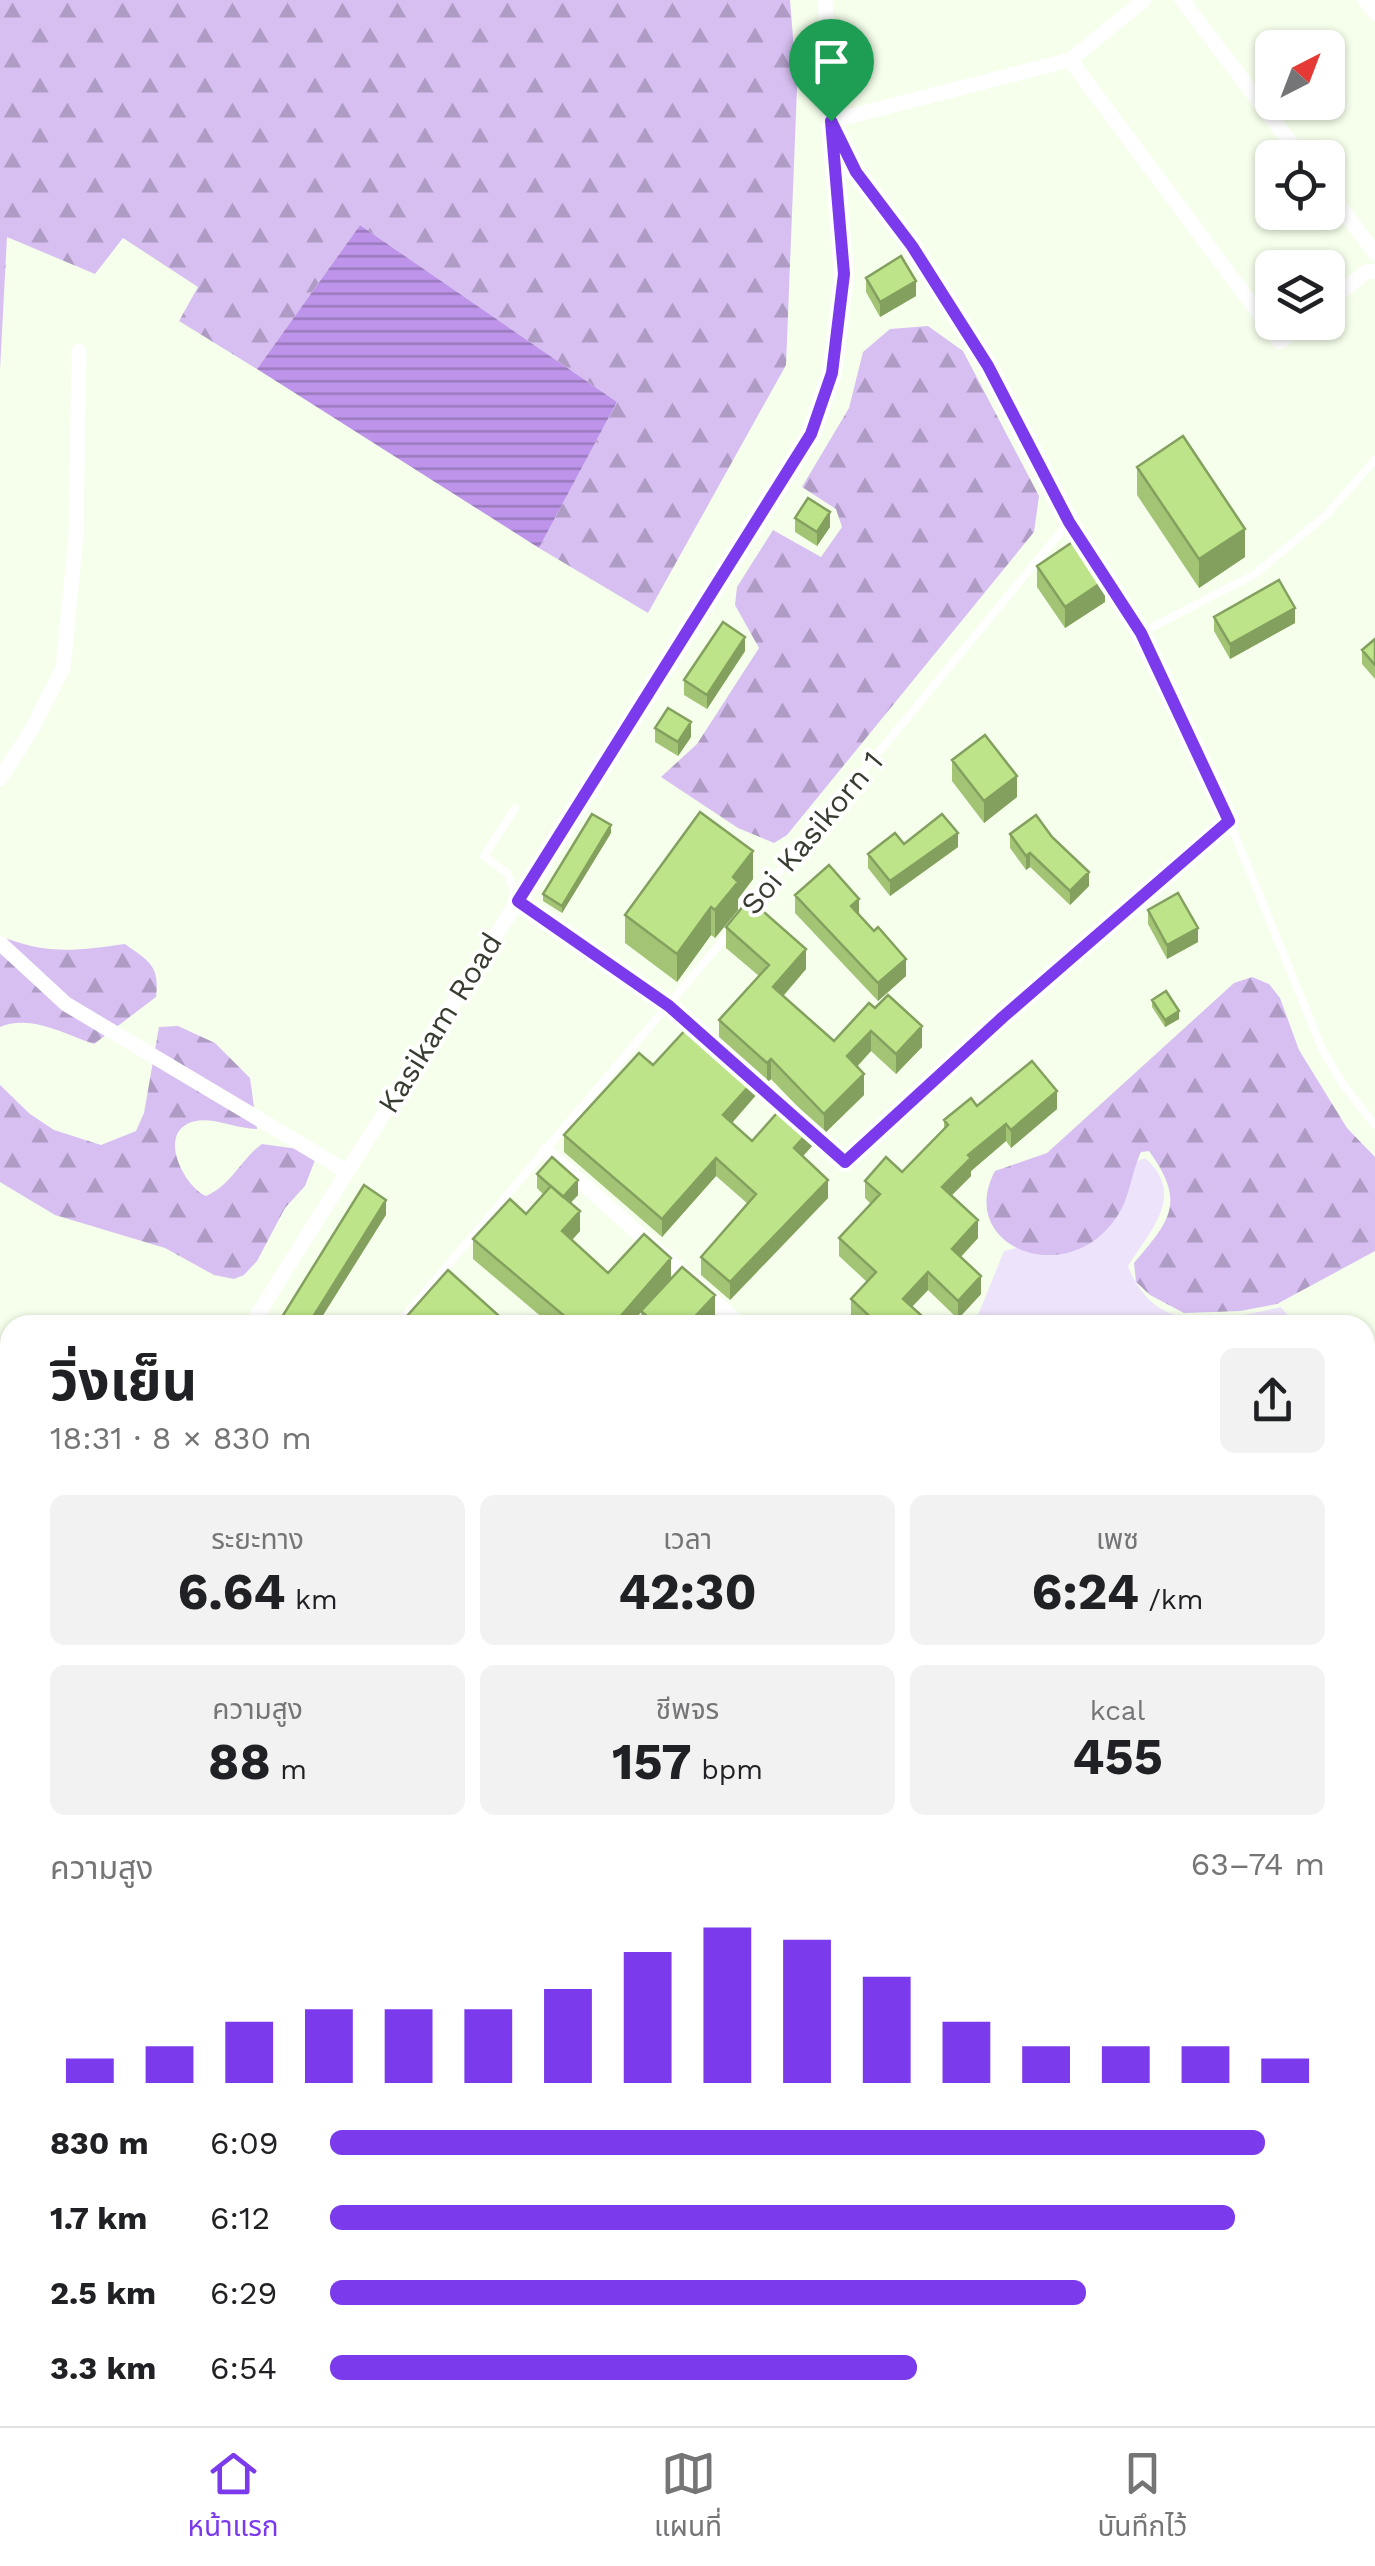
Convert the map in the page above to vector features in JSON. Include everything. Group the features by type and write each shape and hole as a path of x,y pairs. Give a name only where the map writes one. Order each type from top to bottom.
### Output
{"street":[{"name":"Kasikam Road","path":"257,1315 811,434 832,373 844,274 825,0"},
{"path":"831,121 1070,60 1127,7 1144,0"},
{"path":"1182,0 1288,140"},
{"path":"1366,0 1375,12"},
{"path":"1070,60 1255,308"},
{"path":"1345,213 1375,253"},
{"path":"1345,289 1366,272 1375,271"},
{"path":"0,779 33,728 64,668 76,536 79,351"},
{"path":"0,943 66,1004 346,1171"},
{"path":"546,1151 679,1280 727,1315"}],"lane":[{"path":"831,121 856,172 912,246 988,366 1069,522 1141,633 1229,821 1324,1051 1342,1083 1375,1125"},
{"path":"1141,633 1255,574 1327,514 1375,460"},
{"name":"Soi Kasikorn 1","path":"744,915 1069,522"},
{"path":"515,808 484,856 508,874 518,901 669,1006 713,1045"},
{"path":"742,1071 845,1162 1003,1017 1229,821"},
{"name":"Soi Kasikorn 1","path":"406,1315 732,930"}],"shaded area":[{"path":"360,225 617,402 539,548 257,369"},
{"path":"1145,1158 1157,1172 1164,1199 1154,1226 1128,1266 1140,1289 1155,1305 1177,1315 978,1315 1004,1251 1090,1229 1130,1164"},
{"path":"1281,1307 1287,1315 1244,1315"}],"green space":[{"path":"0,0 790,0 797,88 786,365 648,613 539,548 617,402 360,225 257,369 179,321 198,287 123,238 95,274 7,237 0,370"},
{"path":"928,326 963,351 1039,496 1034,532 787,835 774,843 738,828 661,777 697,744 759,648 735,605 737,587 773,530 821,557 842,527 836,509 802,487 849,408 863,352 890,329"},
{"path":"8,939 52,949 125,944 151,965 156,997 94,1044 35,1024 0,1027 0,941"},
{"path":"1252,977 1269,984 1280,998 1299,1050 1347,1128 1375,1157 1375,1251 1277,1304 1240,1311 1184,1313 1150,1295 1136,1282 1134,1263 1157,1235 1169,1210 1167,1184 1149,1151 1141,1152 1121,1211 1095,1240 1070,1252 1045,1255 1022,1250 1003,1238 990,1220 987,1198 995,1171 1047,1153 1234,983"},
{"path":"178,1026 215,1043 250,1078 257,1129 203,1120 187,1124 179,1131 175,1140 178,1163 198,1191 206,1196 215,1191 262,1144 298,1149 315,1160 305,1186 285,1208 257,1261 244,1275 234,1279 214,1275 165,1248 55,1215 0,1182 0,1085 30,1114 54,1130 101,1145 136,1131 144,1113 159,1027"}],"building":[{"path":"901,256 916,281 880,302 866,278"},
{"path":"1183,436 1245,529 1199,559 1137,467"},
{"path":"808,498 830,512 817,532 795,518"},
{"path":"1077,539 1105,580 1065,607 1037,566"},
{"path":"1279,580 1295,608 1230,644 1214,617"},
{"path":"723,622 745,637 707,695 684,680"},
{"path":"1375,639 1375,665 1362,650"},
{"path":"668,708 691,722 678,742 655,728"},
{"path":"985,735 1017,776 984,801 952,760"},
{"path":"700,812 753,851 733,877 738,882 715,910 711,907 677,954 625,915"},
{"path":"592,814 611,825 562,906 543,894"},
{"path":"942,814 958,833 890,881 868,854 895,833 904,844"},
{"path":"1036,815 1052,837 1089,872 1070,891 1030,853 1026,856 1010,834"},
{"path":"829,865 859,899 851,906 874,931 878,927 906,959 878,983 795,895"},
{"path":"1178,893 1198,928 1167,945 1148,910"},
{"path":"749,899 806,949 773,987 834,1041 869,1003 875,1008 888,995 922,1026 896,1054 871,1031 847,1056 864,1074 824,1114 771,1059 767,1063 719,1020 769,965 726,927"},
{"path":"1166,991 1179,1011 1165,1020 1152,1000"},
{"path":"689,1026 704,1039 709,1033 757,1077 723,1115 752,1141 777,1113 783,1118 793,1108 813,1127 794,1148 828,1180 730,1282 701,1257 756,1194 716,1158 662,1219 564,1135 639,1053 653,1065"},
{"path":"1032,1061 1057,1091 1011,1130 1006,1124 968,1155 971,1158 942,1187 978,1220 952,1249 981,1276 958,1301 928,1272 903,1299 921,1315 868,1315 851,1299 876,1272 839,1238 880,1194 865,1181 886,1157 902,1172 948,1125 944,1120 971,1098 977,1106"},
{"path":"552,1157 578,1180 563,1197 537,1174"},
{"path":"364,1185 386,1200 314,1315 283,1315"},
{"path":"551,1186 580,1211 562,1231 608,1273 644,1234 671,1258 622,1315 563,1315 473,1239 510,1199 526,1214"},
{"path":"682,1267 715,1295 696,1315 646,1315 641,1311"},
{"path":"448,1270 498,1315 408,1315"}],"route":[{"path":"831,121 856,172 912,246 988,366 1069,522 1141,633 1229,821 1003,1017 845,1162 669,1006 518,901 811,434 832,373 844,274 831,121"}]}
